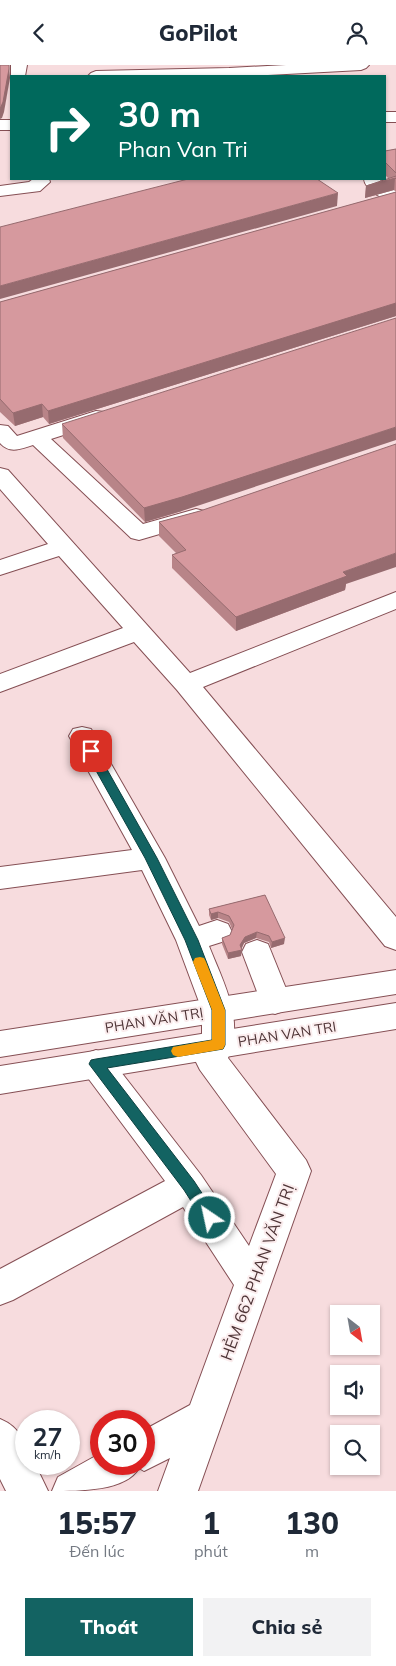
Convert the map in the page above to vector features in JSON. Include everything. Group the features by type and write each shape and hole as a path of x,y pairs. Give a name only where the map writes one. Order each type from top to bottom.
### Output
{"street":[{"path":"124,75 294,71 355,66"},
{"path":"0,191 34,187 41,183 41,180"},
{"path":"372,180 373,184 394,197"},
{"path":"369,203 394,197"},
{"path":"0,431 13,444 112,412"},
{"path":"36,436 139,533 219,509"},
{"path":"0,475 186,684 396,938"},
{"path":"0,568 64,546"},
{"path":"186,684 396,600"},
{"path":"0,683 139,631"},
{"path":"82,736 151,858 204,936 218,1010 218,1045"},
{"path":"0,878 151,858"},
{"path":"257,951 275,1001"},
{"name":"PHAN VĂN TRỊ","path":"0,1044 396,982"},
{"name":"PHAN VAN TRI","path":"0,1079 396,1016"},
{"name":"HẺM 662 PHAN VĂN TRỊ","path":"178,1491 294,1171 210,1060 218,1045"},
{"path":"96,1064 189,1186 253,1282"},
{"path":"0,1288 189,1186"},
{"path":"155,1445 204,1418"},
{"path":"0,1439 28,1491"},
{"path":"72,1491 101,1475"}],"building":[{"path":"0,65 9,65 9,69 0,109"},
{"path":"396,149 396,173 386,163 386,151"},
{"path":"396,176 396,179 366,186 386,180"},
{"path":"184,180 318,180 338,193 0,286 0,227"},
{"path":"396,192 396,303 48,411 42,404 13,413 0,399 0,302"},
{"path":"396,318 396,427 182,497 144,508 62,424"},
{"path":"396,444 396,553 343,572 347,576 236,617 172,555 186,550 159,522 200,511"},
{"path":"265,895 285,938 272,942 269,936 257,932 245,937 240,945 242,950 228,953 222,938 230,935 234,925 229,916 218,912 211,914 209,909"}],"slow traffic":[{"path":"178,1051 218,1045 218,1010 200,962"}],"route":[{"path":"91,751 151,858 191,940 218,1010 218,1045 96,1064 189,1186 210,1218"}]}
